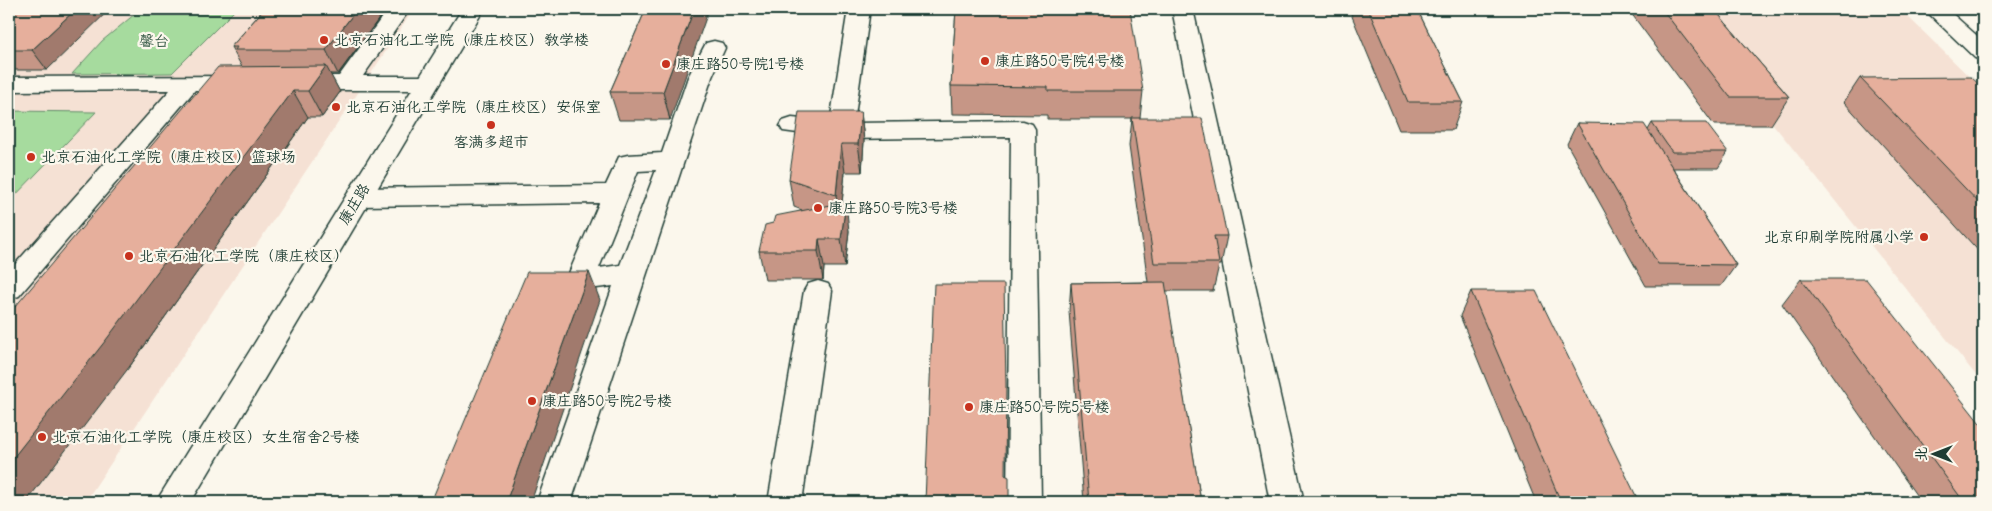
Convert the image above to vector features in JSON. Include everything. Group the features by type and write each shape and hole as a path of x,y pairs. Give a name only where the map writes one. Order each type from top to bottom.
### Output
{"street":[{"path":"346,83 399,9"},
{"name":"康庄路","path":"173,502 473,9"},
{"path":"840,131 859,9"},
{"path":"1182,9 1287,502"},
{"path":"1935,9 1983,52"},
{"path":"554,502 700,77 714,48"},
{"path":"9,289 189,83"},
{"path":"9,84 428,83"},
{"path":"792,126 840,131 1023,129 1024,502"},
{"path":"631,274 580,280 628,164 672,161"},
{"path":"359,197 614,194"},
{"path":"785,502 818,291"}],"shaded area":[{"name":"北京石油化工学院（康庄校区）","path":"9,9 414,9 85,502 9,502"},
{"name":"北京印刷学院附属小学","path":"1680,9 1900,9 1983,90 1983,384"}],"green space":[{"name":"馨台","path":"141,9 235,10 172,73 72,74 102,41"},
{"name":"北京石油化工学院（康庄校区）篮球场","path":"9,111 96,112 9,202"}],"building":[{"path":"9,9 76,9 32,50 9,50"},
{"path":"264,9 357,9 326,50 235,50 237,47 231,47"},
{"path":"646,9 694,9 663,92 610,92"},
{"path":"956,9 1130,9 1143,91 1048,91 1048,87 951,86"},
{"path":"1368,9 1417,9 1463,102 1408,102"},
{"path":"1662,9 1714,9 1789,97 1730,97"},
{"path":"326,66 308,91 293,91 106,340 9,463 9,314 218,67"},
{"path":"1971,77 1983,88 1983,207 1860,78"},
{"path":"799,112 861,112 858,144 841,144 836,195 789,179"},
{"path":"1132,118 1202,118 1227,236 1214,236 1219,263 1154,263"},
{"path":"1577,123 1644,124 1736,265 1658,264"},
{"path":"1652,123 1706,123 1728,152 1672,152"},
{"path":"846,202 841,239 819,239 818,251 759,251 765,225 773,223 775,216"},
{"path":"527,272 589,272 506,502 431,502"},
{"path":"1801,279 1866,279 1983,427 1983,502 1964,502"},
{"path":"1165,282 1201,502 1089,502 1071,283"},
{"name":"康庄路50号院5号楼","path":"934,284 1004,284 1005,475 1009,477 1009,502 925,502"},
{"path":"1471,291 1536,291 1639,502 1561,502"}],"place":[{"name":"北京石油化工学院（康庄校区）教学楼","path":"324,40"},
{"name":"康庄路50号院4号楼","path":"985,61"},
{"name":"康庄路50号院1号楼","path":"666,64"},
{"name":"北京石油化工学院（康庄校区）安保室","path":"336,107"},
{"name":"客满多超市","path":"491,125"},
{"name":"北京石油化工学院（康庄校区）篮球场","path":"31,157"},
{"name":"康庄路50号院3号楼","path":"818,208"},
{"name":"北京印刷学院附属小学","path":"1924,237"},
{"name":"北京石油化工学院（康庄校区）","path":"129,256"},
{"name":"康庄路50号院2号楼","path":"532,401"},
{"name":"康庄路50号院5号楼","path":"969,407"},
{"name":"北京石油化工学院（康庄校区）女生宿舍2号楼","path":"42,437"}]}
